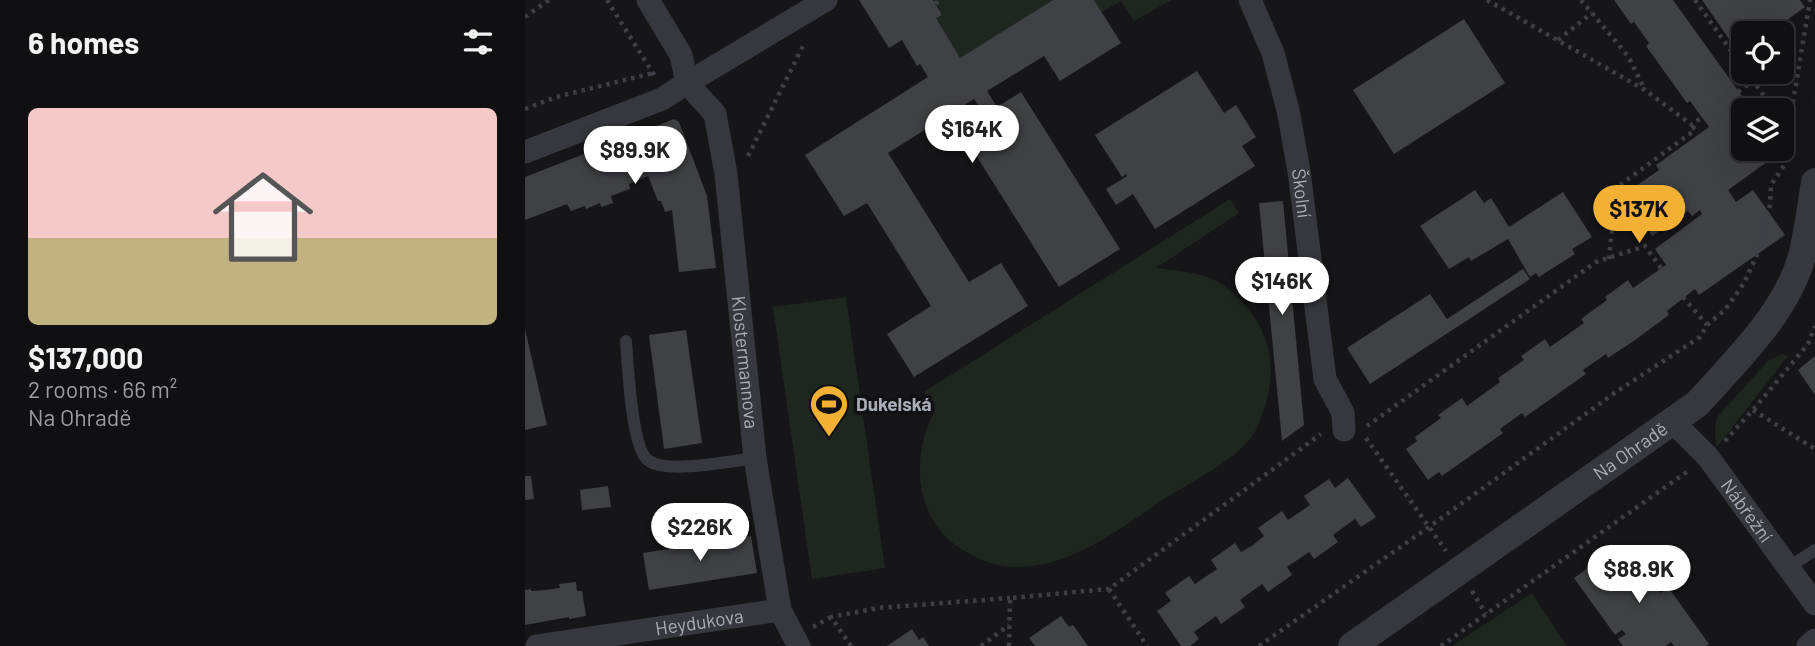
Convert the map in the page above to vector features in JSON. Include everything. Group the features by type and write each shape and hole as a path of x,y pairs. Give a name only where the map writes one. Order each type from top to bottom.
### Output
{"street":[{"path":"647,0 681,55 687,83"},
{"path":"525,152 662,99 826,0"},
{"name":"Školní","path":"1250,0 1273,53 1288,110 1299,171 1325,379 1343,413 1345,430"},
{"name":"Klostermannova","path":"687,83 715,114 726,174 755,458 780,610 800,646"},
{"name":"Na Ohradě","path":"1352,646 1697,404 1775,313 1787,291 1801,258 1815,183"},
{"name":"Nábřežní","path":"1672,421 1708,457 1815,604"},
{"name":"Heydukova","path":"537,646 780,610"},
{"path":"1808,646 1815,640"}],"lane":[{"path":"626,341 636,436 641,452 648,461 685,467 755,458"},
{"path":"1789,567 1815,550"}],"path":[{"path":"525,17 549,0"},
{"path":"607,0 653,73 662,99"},
{"path":"726,174 744,164 826,0"},
{"path":"1487,0 1645,90 1695,130 1616,188 1609,258"},
{"path":"1581,0 1628,56 1645,90"},
{"path":"1695,0 1731,51"},
{"path":"1794,98 1809,0"},
{"path":"1558,40 1592,13"},
{"path":"525,108 556,97 653,73"},
{"path":"1738,92 1749,84"},
{"path":"1755,84 1766,98"},
{"path":"1692,125 1702,117"},
{"path":"1259,646 1616,392 1700,337 1707,326 1725,310 1744,283 1761,246 1770,205 1771,185 1785,161"},
{"path":"1486,614 1361,430 1596,262 1645,246 1661,268"},
{"path":"1683,297 1707,326"},
{"path":"1441,646 1716,452 1808,344 1815,326"},
{"path":"1808,344 1815,340"},
{"path":"1753,410 1815,449"},
{"path":"851,646 831,617 878,608 1109,589 1325,431 1345,430"},
{"path":"1109,589 1147,646"},
{"path":"1009,646 1010,598"},
{"path":"981,646 1010,624"}],"shaded area":[{"path":"933,0 1053,0 960,58 936,18 942,15"},
{"path":"1094,0 1172,0 1134,21 1121,1 1102,12"},
{"path":"1230,199 1239,213 1156,268 1195,274 1218,282 1242,302 1260,326 1269,352 1271,380 1262,417 1251,438 1224,463 1103,540 1054,561 1029,566 1003,566 977,558 954,544 936,525 923,497 921,453 935,410 924,392"},
{"name":"Dukelská","path":"846,297 885,568 812,579 773,307"},
{"path":"1782,354 1788,356 1717,447 1715,432 1718,416 1768,361"},
{"path":"1532,593 1567,646 1452,646"}],"building":[{"path":"859,0 933,0 942,15 936,18 960,58 1053,0 1094,0 1121,43 1060,81 1044,56 987,91 997,107 1021,92 1120,249 1059,287 960,130 984,115 974,99 888,153 969,282 1001,263 1028,306 914,377 887,334 931,306 867,203 844,216 805,155 928,77 920,64 917,66 902,40 889,48"},
{"path":"1614,0 1673,0 1743,98 1731,98 1731,161 1768,161 1728,190 1736,202 1753,190 1785,235 1699,295 1695,289 1667,311 1669,315 1635,340 1608,358 1606,354 1583,370 1586,374 1525,417 1522,413 1500,429 1503,433 1442,476 1439,472 1428,480 1406,449 1417,441 1415,437 1441,418 1438,415 1462,398 1467,406 1500,382 1498,378 1524,360 1521,356 1545,339 1550,347 1584,323 1581,319 1628,280 1633,288 1666,265 1655,249 1702,214 1700,210 1692,216 1688,211 1652,236 1623,195 1659,170 1656,165 1709,127 1690,101 1687,103 1646,46 1649,43 1634,22 1631,24"},
{"path":"1702,0 1800,0 1805,7 1786,21 1731,21 1731,42"},
{"path":"1464,19 1505,83 1394,154 1353,90"},
{"path":"1197,71 1224,113 1236,105 1256,137 1242,146 1255,166 1155,229 1133,194 1116,205 1106,189 1127,176 1126,174 1122,177 1095,135"},
{"path":"674,119 679,122 707,196 716,268 679,272 672,210 665,212 648,176 629,184 630,189 611,196 613,203 601,207 600,203 571,211 567,204 525,220 525,177"},
{"path":"1475,190 1484,203 1491,198 1509,227 1563,192 1592,237 1572,249 1575,254 1539,277 1536,273 1530,277 1508,239 1471,261 1469,257 1449,269 1420,226"},
{"path":"1283,201 1304,425 1282,441 1259,203"},
{"path":"1523,269 1530,279 1370,384 1347,348 1430,294 1447,319"},
{"path":"525,329 547,425 525,430"},
{"path":"686,330 702,443 664,449 649,335"},
{"path":"1815,356 1815,395 1798,370"},
{"path":"525,476 531,476 534,499 525,500"},
{"path":"1348,478 1376,517 1361,527 1355,519 1333,535 1338,542 1314,559 1309,552 1287,567 1292,575 1268,592 1262,584 1240,600 1245,607 1221,624 1216,616 1194,632 1199,639 1190,646 1181,646 1157,611 1171,601 1165,593 1189,576 1195,584 1217,569 1211,560 1235,543 1241,552 1253,545 1264,536 1258,528 1282,511 1288,520 1310,505 1304,496 1329,479 1335,488"},
{"path":"608,486 611,507 582,510 580,490"},
{"path":"751,536 757,573 649,590 643,553"},
{"path":"1640,548 1665,583 1657,588 1661,593 1668,587 1709,644 1674,646 1671,642 1666,646 1623,646 1618,639 1626,634 1622,630 1615,635 1574,578 1598,561 1608,576 1619,568 1617,565"},
{"path":"576,582 577,591 582,591 586,616 525,625 525,590 560,588 559,584"},
{"path":"1061,616 1069,627 1073,625 1088,646 1035,646 1029,638"},
{"path":"912,629 919,640 923,637 929,646 887,646"}],"place":[{"name":"Dukelská","path":"829,438"}]}
